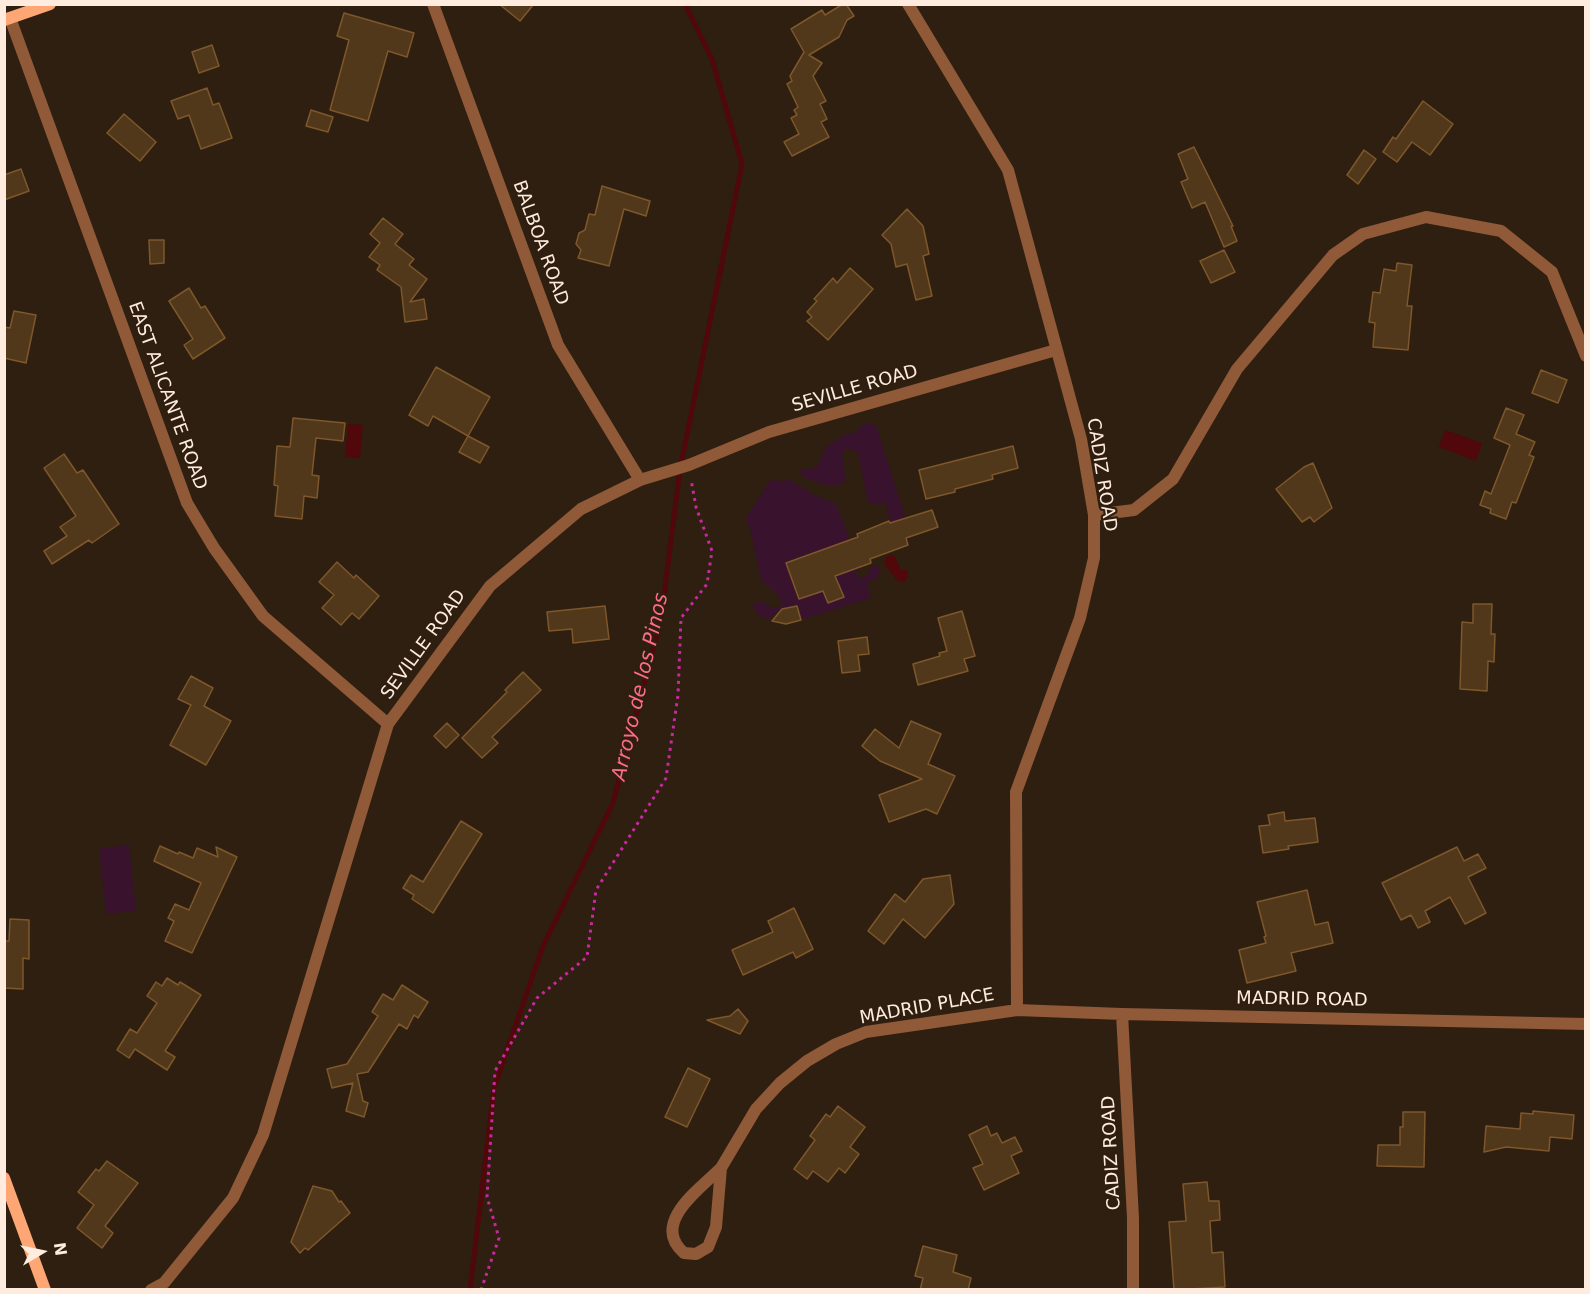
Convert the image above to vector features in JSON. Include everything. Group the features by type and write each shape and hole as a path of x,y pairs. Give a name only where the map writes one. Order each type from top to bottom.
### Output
{"street":[{"path":"8,19 50,4"},
{"name":"BALBOA ROAD","path":"433,4 558,345 640,480"},
{"name":"CADIZ ROAD","path":"908,4 1008,170 1081,439 1094,515 1094,558 1080,618 1016,792 1017,1010"},
{"name":"EAST ALICANTE ROAD","path":"8,19 187,503 214,548 263,616 388,724"},
{"path":"1094,515 1134,510 1173,478 1238,369 1333,255 1363,234 1426,217 1501,231 1552,272 1586,356"},
{"name":"SEVILLE ROAD","path":"151,1290 164,1283 233,1198 262,1136 388,724 490,586 581,509 640,480 689,465 769,432 1056,350"},
{"name":"MADRID ROAD","path":"1017,1010 1586,1024"},
{"name":"MADRID PLACE","path":"721,1168 716,1227 708,1246 696,1254 684,1253 676,1246 671,1230 678,1211 721,1168 756,1109 780,1083 807,1061 836,1044 866,1032 1017,1010"},
{"name":"CADIZ ROAD","path":"1122,1014 1133,1218 1133,1290"},
{"path":"4,1178 45,1290"}],"path":[{"path":"481,1290 499,1238 487,1197 495,1071 537,998 587,957 596,890 666,778 678,695 681,618 707,584 712,551 696,507 689,465"}],"shaded area":[{"path":"864,423 876,425 907,523 908,545 900,522 891,525 886,503 879,505 868,502 858,454 853,449 847,449 842,453 846,481 840,484 830,486 804,478 799,470 816,468 826,447 847,433 854,433"},
{"path":"348,424 363,425 360,458 345,457"},
{"path":"1445,430 1482,443 1476,461 1439,447"},
{"path":"771,479 780,482 789,479 812,494 836,504 850,540 823,591 828,602 844,596 834,572 846,572 861,567 855,573 860,578 866,576 872,566 877,566 881,570 879,576 867,585 871,598 801,620 774,614 768,620 757,614 752,605 758,602 765,603 772,608 781,606 781,600 775,592 761,580 750,528 745,520"},
{"path":"895,556 900,569 907,570 908,577 905,582 898,581 884,564 886,557"},
{"path":"129,845 136,911 106,914 99,848"}],"building":[{"path":"499,4 534,4 520,21"},
{"path":"846,4 854,16 847,20 839,37 809,55 822,63 813,76 826,101 820,104 827,119 821,122 829,137 792,156 784,142 799,134 791,118 797,115 794,110 798,107 787,84 792,81 790,76 804,52 791,29 822,10 825,15"},
{"path":"344,13 414,33 407,57 388,51 368,121 330,110 349,40 337,36"},
{"path":"212,45 219,66 199,73 192,52"},
{"path":"207,88 213,105 219,103 232,138 201,149 189,115 178,119 171,101"},
{"path":"1423,101 1453,124 1430,155 1412,142 1397,162 1383,152 1393,137 1396,139"},
{"path":"311,110 333,117 328,132 306,126"},
{"path":"124,114 156,142 140,161 107,133"},
{"path":"1194,147 1233,226 1231,226 1237,241 1224,247 1205,202 1192,208 1181,182 1188,179 1178,154"},
{"path":"1364,150 1376,159 1358,184 1347,175"},
{"path":"21,169 29,191 4,200 4,175"},
{"path":"602,186 650,201 646,216 624,209 609,266 578,258 581,250 576,244 579,233 585,230 589,214 595,215"},
{"path":"907,209 923,226 929,254 923,256 932,296 916,300 907,264 896,267 891,244 882,235"},
{"path":"383,218 403,234 395,244 414,259 409,265 427,279 410,302 424,299 427,319 405,322 401,287 377,270 380,265 369,257 380,243 370,234"},
{"path":"149,240 164,240 164,263 150,264"},
{"path":"1224,250 1235,272 1211,283 1200,261"},
{"path":"1397,263 1412,265 1407,306 1412,306 1408,350 1373,347 1375,323 1369,322 1373,292 1380,293 1384,269 1396,271"},
{"path":"850,268 873,289 828,340 807,321 812,317 807,312 817,301 814,299 833,278 837,283"},
{"path":"189,288 201,308 205,306 225,338 193,359 184,345 193,339 169,301"},
{"path":"14,311 36,315 26,363 4,358 4,327 10,328"},
{"path":"436,367 490,397 468,436 433,416 428,426 409,415"},
{"path":"1541,370 1567,380 1558,403 1532,393"},
{"path":"1506,408 1524,415 1516,434 1535,442 1529,455 1534,457 1516,503 1512,502 1506,519 1490,513 1491,509 1480,505 1485,491 1491,494 1510,445 1494,438"},
{"path":"293,418 345,423 343,441 316,438 312,475 319,476 317,498 304,496 302,519 275,516 278,486 274,485 277,446 290,447"},
{"path":"468,436 489,447 480,463 459,452"},
{"path":"1013,446 1018,468 992,475 993,479 955,489 955,492 926,499 919,470"},
{"path":"64,454 77,473 83,470 119,524 92,543 89,540 52,564 44,551 67,536 60,527 76,516 44,468"},
{"path":"1313,463 1332,508 1314,522 1310,517 1302,522 1276,489 1304,467"},
{"path":"932,510 938,527 906,538 908,545 870,559 871,563 835,576 844,597 828,603 823,591 799,599 786,563 858,537 857,534 889,521 890,523"},
{"path":"337,562 354,578 356,575 379,596 359,619 352,613 341,625 322,608 334,595 319,582"},
{"path":"1473,604 1492,604 1491,634 1495,634 1494,662 1488,661 1487,691 1460,689 1462,622 1473,623"},
{"path":"605,606 609,639 573,643 572,629 549,631 547,612"},
{"path":"797,606 801,620 786,624 772,621 782,609"},
{"path":"962,611 975,656 964,659 968,671 918,685 913,664 940,656 939,653 947,651 938,618"},
{"path":"867,637 869,654 858,655 860,671 842,673 838,641"},
{"path":"523,672 541,690 492,737 498,743 482,758 462,738 507,692 505,690"},
{"path":"191,676 213,688 204,706 231,721 206,765 170,745 191,705 178,699"},
{"path":"911,721 941,734 928,764 955,776 937,814 926,809 889,822 879,795 922,779 880,761 862,746 875,729 899,748"},
{"path":"447,723 459,735 446,748 434,736"},
{"path":"1284,812 1285,821 1315,818 1318,842 1288,846 1289,849 1263,853 1259,826 1270,825 1268,815"},
{"path":"461,821 482,834 433,913 412,899 414,895 403,888 411,875 423,882"},
{"path":"160,846 193,858 197,848 218,857 216,847 237,857 192,953 165,941 174,921 168,918 175,904 189,910 201,883 154,861"},
{"path":"1457,847 1464,861 1478,854 1486,868 1468,877 1486,913 1465,924 1450,897 1425,911 1430,922 1418,928 1411,915 1401,920 1382,883"},
{"path":"950,875 954,904 925,938 903,919 884,944 868,931 895,894 905,902 923,879"},
{"path":"1307,890 1315,925 1328,922 1333,943 1291,953 1296,971 1247,983 1239,950 1266,943 1257,902"},
{"path":"794,908 813,949 796,958 793,952 743,975 732,950 773,932 768,921"},
{"path":"10,919 29,920 29,959 23,958 23,989 4,988 4,941 9,941"},
{"path":"167,978 178,985 180,982 201,995 165,1051 175,1057 167,1070 135,1049 129,1058 117,1050 130,1029 137,1033 157,1003 147,996 156,982 162,986"},
{"path":"402,985 428,1002 418,1018 414,1015 407,1029 399,1024 368,1072 357,1074 363,1101 368,1103 364,1117 346,1111 353,1083 332,1088 327,1069 347,1064 378,1016 372,1012 383,994 393,1000"},
{"path":"738,1009 748,1021 740,1034 707,1020 730,1016"},
{"path":"688,1068 710,1079 687,1127 665,1117"},
{"path":"838,1106 865,1127 850,1147 859,1154 845,1173 839,1168 828,1182 813,1171 807,1179 794,1169 815,1140 810,1136 826,1114 830,1117"},
{"path":"1533,1111 1574,1115 1572,1139 1550,1137 1549,1151 1506,1147 1484,1152 1486,1126 1520,1129 1521,1113 1533,1114"},
{"path":"1403,1112 1425,1112 1424,1167 1377,1166 1378,1145 1400,1145"},
{"path":"987,1126 991,1136 997,1133 1002,1143 1015,1137 1022,1151 1011,1156 1019,1173 984,1190 973,1168 983,1164 969,1135"},
{"path":"107,1161 138,1183 105,1226 113,1233 102,1248 77,1228 94,1205 78,1192 96,1169 99,1171"},
{"path":"1207,1182 1209,1201 1219,1201 1220,1220 1210,1221 1212,1253 1223,1252 1225,1287 1174,1290 1169,1222 1186,1221 1183,1184"},
{"path":"313,1186 332,1191 350,1213 308,1250 305,1248 300,1253 291,1242"},
{"path":"923,1246 957,1255 953,1272 971,1278 968,1290 920,1290 923,1278 915,1276"}],"waterway":[{"name":"Arroyo de los Pinos","path":"470,1290 494,1088 543,946 613,803 661,619 680,469 742,164 712,59 685,4"}]}
